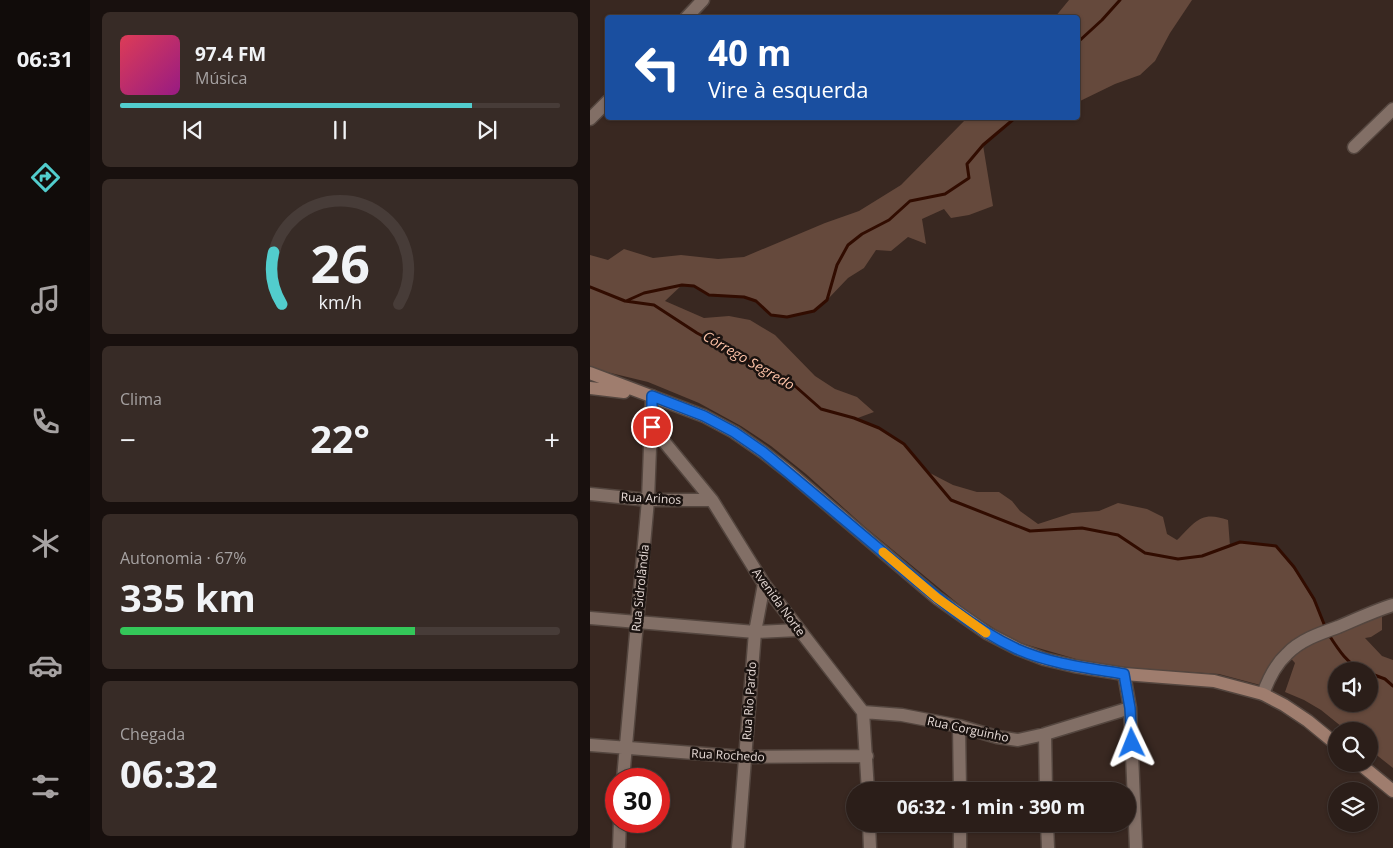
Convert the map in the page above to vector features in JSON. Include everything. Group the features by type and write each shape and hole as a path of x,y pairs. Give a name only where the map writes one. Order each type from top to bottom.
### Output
{"main road":[{"path":"590,373 704,416 734,432 763,452 937,598 987,633 1018,649 1074,666 1124,674 1214,681 1263,694 1308,721 1328,737"},
{"path":"590,388 649,396"},
{"path":"1370,772 1393,791"}],"street":[{"path":"689,15 703,0"},
{"path":"590,119 605,104"},
{"path":"1354,147 1393,110"},
{"name":"Rua Sidrolândia","path":"623,768 648,500 652,427 649,396"},
{"name":"Avenida Norte","path":"652,427 712,500 764,584 863,712"},
{"name":"Rua Arinos","path":"590,494 648,500 712,500"},
{"name":"Rua Rio Pardo","path":"738,848 755,632 764,584"},
{"path":"1263,694 1269,680 1287,653 1300,644 1393,605"},
{"path":"590,618 755,632 798,630"},
{"path":"1124,674 1130,708 1136,848"},
{"name":"Rua Corguinho","path":"863,712 902,715 1018,740 1130,708"},
{"path":"863,712 868,782"},
{"path":"959,726 960,782"},
{"path":"1044,734 1046,782"},
{"name":"Rua Rochedo","path":"590,745 745,757 867,756"},
{"path":"869,832 870,848"},
{"path":"960,832 960,848"},
{"path":"1047,832 1048,848"},
{"path":"619,848 620,833"}],"shaded area":[{"path":"1069,0 1192,0 1170,33 1155,61 1140,75 1115,84 1080,101 1080,15 1057,15"},
{"path":"965,120 1012,120 983,145 993,206 969,215 951,218 944,209 922,219 926,244 908,237 891,251 876,250 864,268 848,278 814,311 787,317 771,315 756,301 744,297 709,295 694,286 682,285 665,301 704,318 729,316 750,320 775,335 815,376 835,389 857,397 874,412 855,419 879,428 904,444 926,471 953,485 977,492 999,492 1038,524 1072,513 1099,511 1118,503 1147,509 1163,517 1167,534 1177,540 1199,520 1211,516 1219,517 1228,520 1230,546 1240,542 1276,546 1304,585 1327,628 1382,613 1382,630 1371,637 1365,638 1382,656 1393,660 1393,768 1378,756 1378,722 1336,722 1321,710 1285,692 1295,663 1286,653 1264,686 1219,674 1129,668 1083,661 1021,643 967,611 865,527 806,474 771,446 741,426 699,403 648,382 590,368 590,255 608,260 624,249 653,258 681,255 718,259 744,257 859,211 901,185"}],"waterway":[{"path":"1080,40 1120,0"},
{"path":"626,301 644,293 682,285 694,286 709,295 744,297 756,301 771,315 787,317 814,311 827,300 837,265 848,245 862,234 889,220 910,201 945,194 969,178 967,164 983,145 1013,120"},
{"name":"Córrego Segredo","path":"590,287 625,301 654,305 697,333 795,386 821,409 854,418 879,428 904,444 951,500 1030,531 1082,528 1118,535 1145,553 1178,559 1202,556 1240,542 1276,546 1294,567 1314,599 1326,629"},
{"name":"Córrego Segredo","path":"1329,635 1349,662"},
{"name":"Córrego Segredo","path":"1378,676 1385,679 1393,686"}],"slow traffic":[{"path":"883,552 937,598 986,633"}],"route":[{"path":"652,427 652,396 704,416 734,432 763,452 937,598 987,633 1018,649 1044,658 1074,666 1124,674 1130,708 1132,743"}]}
